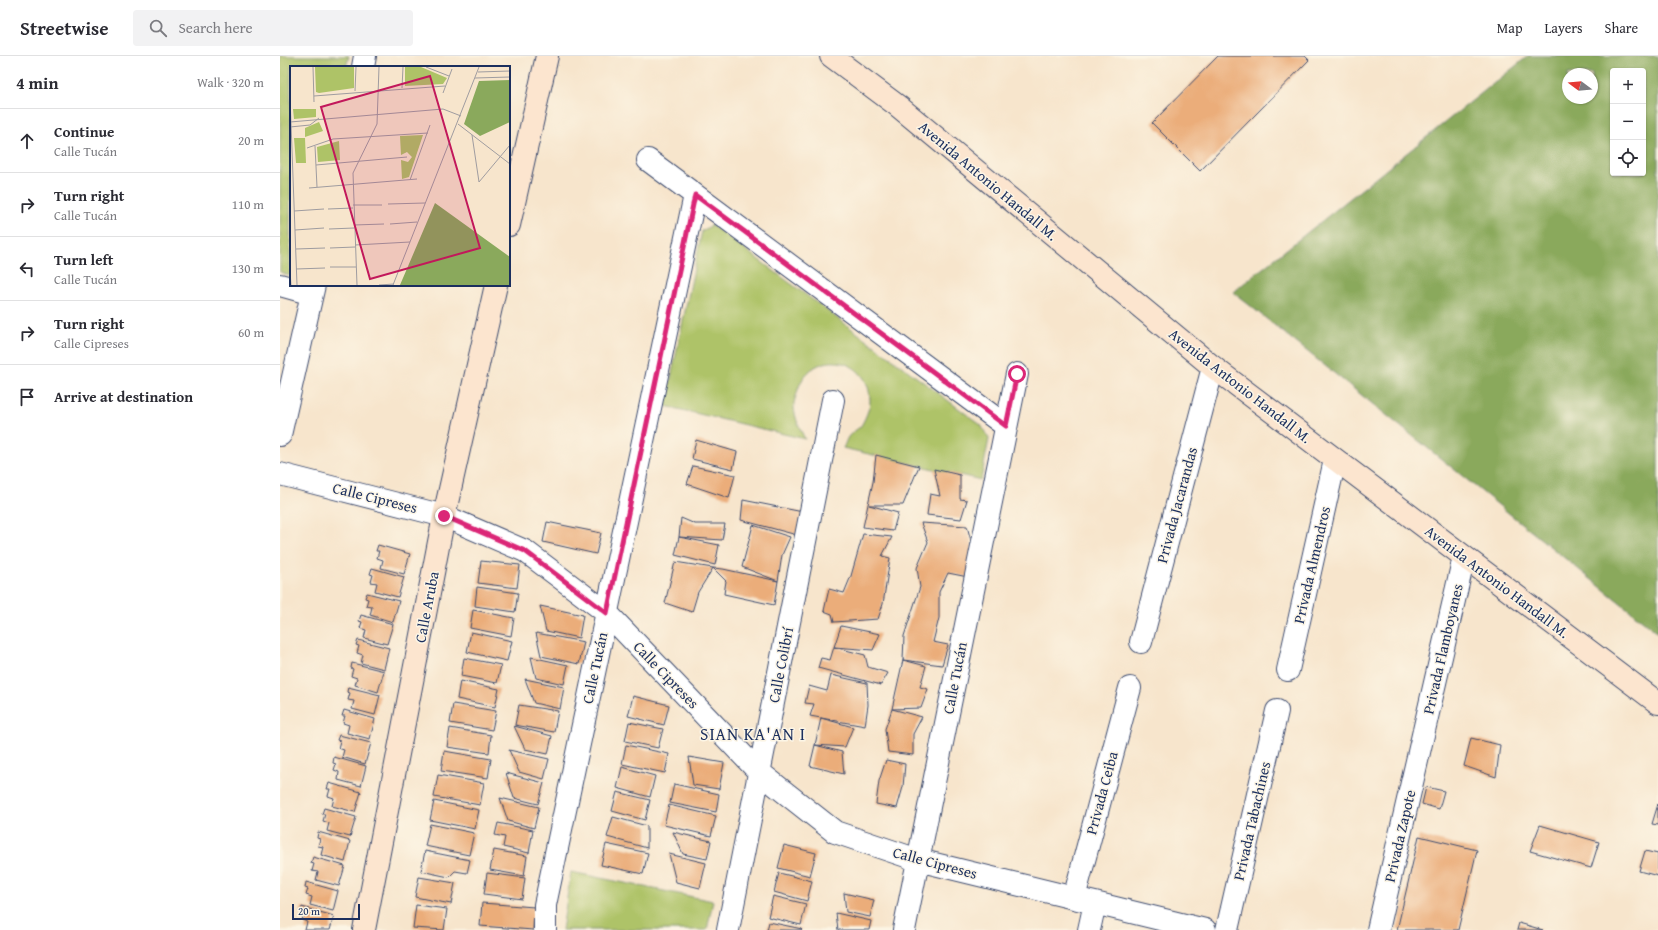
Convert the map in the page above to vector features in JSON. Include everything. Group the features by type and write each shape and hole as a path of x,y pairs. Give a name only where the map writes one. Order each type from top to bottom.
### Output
{"street":[{"path":"363,66 366,56"},
{"path":"510,221 547,56"},
{"name":"Avenida Antonio Handall M.","path":"831,56 898,106 1212,367 1658,703"},
{"path":"648,160 1006,426"},
{"name":"Calle Tucán","path":"545,930 545,905 695,195"},
{"path":"280,285 313,290 280,435"},
{"name":"Calle Aruba","path":"364,930 444,516 496,286"},
{"name":"Privada Jacarandas","path":"1141,642 1212,367"},
{"name":"Calle Tucán","path":"904,930 1017,374"},
{"name":"Calle Colibrí","path":"728,930 833,400"},
{"name":"Privada Almendros","path":"1288,670 1336,460"},
{"name":"Calle Cipreses","path":"280,474 444,516 525,551 607,613 759,772 835,832 918,860 1205,930"},
{"name":"Privada Flamboyanes","path":"1421,742 1464,557"},
{"name":"Privada Ceiba","path":"1074,898 1130,688"},
{"name":"Privada Tabachines","path":"1227,930 1277,711"},
{"name":"Privada Zapote","path":"1378,930 1421,742"},
{"path":"1089,930 1095,903"}],"green space":[{"path":"280,56 349,56 346,66 290,66 290,276 280,272"},
{"path":"1528,56 1658,56 1658,633 1233,292"},
{"path":"712,225 981,425 989,439 981,480 843,448 848,437 862,425 868,411 870,401 867,385 860,373 850,366 838,362 825,363 813,368 803,378 794,404 798,424 805,439 665,406 702,231"},
{"path":"571,872 713,901 707,930 562,930"}],"building":[{"path":"1218,56 1305,56 1309,60 1200,171 1152,123"},
{"path":"696,440 737,452 733,469 692,459"},
{"path":"876,455 919,466 903,505 869,505 898,513 893,531 863,527 873,482"},
{"path":"693,466 735,475 729,498 687,484"},
{"path":"934,469 960,475 960,499 967,500 961,519 927,515 930,494 940,496"},
{"path":"743,500 803,512 797,535 741,520"},
{"path":"681,518 695,524 725,524 722,540 679,537"},
{"path":"547,522 601,533 596,554 543,542"},
{"path":"921,523 967,526 974,552 973,578 948,573 939,592 939,618 933,642 948,645 942,665 903,660 904,636 920,587 917,568 928,542"},
{"path":"753,525 790,537 782,555 778,581 742,567"},
{"path":"863,534 892,537 882,556 890,558 883,604 878,619 834,622 832,614 824,611 829,589 844,593 851,576"},
{"path":"679,537 719,545 715,565 675,555"},
{"path":"378,545 410,554 404,574 381,568 383,560 377,558 379,551 376,551"},
{"path":"481,561 520,565 517,588 478,583"},
{"path":"675,562 713,568 698,592 692,612 665,603"},
{"path":"372,568 404,577 398,597 375,591 377,583 371,582 373,575 370,574"},
{"path":"713,568 723,569 778,581 774,605 724,594 726,581"},
{"path":"477,587 518,593 515,612 475,606"},
{"path":"367,593 399,601 393,622 370,615 372,607 366,606 368,599 365,598"},
{"path":"540,606 583,615 579,638 546,631"},
{"path":"473,610 514,618 511,636 470,628"},
{"path":"361,615 393,624 387,644 364,638 366,630 360,628 362,622 359,621"},
{"path":"841,626 880,634 873,650 834,647"},
{"path":"471,632 512,641 507,661 467,652"},
{"path":"536,633 584,642 579,664 541,656"},
{"path":"358,640 389,648 384,669 361,663 363,655 357,653 359,646 356,645"},
{"path":"834,647 865,655 868,667 888,673 881,685 818,668 821,658 830,660"},
{"path":"531,657 568,665 564,684 536,678"},
{"path":"464,658 501,665 497,683 461,676"},
{"path":"903,660 926,666 920,687 928,689 921,708 892,709"},
{"path":"352,663 384,671 378,692 355,685 357,678 351,676 353,669 351,668"},
{"path":"831,675 867,683 868,705 865,726 810,716 814,704 805,703 809,686 827,691"},
{"path":"525,679 564,687 560,709 534,703"},
{"path":"460,681 499,689 495,707 457,699"},
{"path":"348,687 380,695 375,715 352,709 354,701 348,700 350,693 347,692"},
{"path":"633,696 669,705 664,725 628,716"},
{"path":"453,704 496,711 492,730 450,723"},
{"path":"519,705 558,711 554,732 515,725"},
{"path":"892,709 922,717 913,734 913,755 888,752 885,729"},
{"path":"344,710 375,719 370,739 347,733 349,725 343,723 345,716 342,716"},
{"path":"821,718 853,727 845,747 815,745"},
{"path":"629,722 663,729 658,748 625,741"},
{"path":"514,726 552,736 548,754 525,749"},
{"path":"450,728 491,735 489,753 447,747"},
{"path":"339,735 371,743 365,764 342,757 344,750 338,748 340,741 337,740"},
{"path":"1471,738 1500,745 1496,777 1464,766"},
{"path":"626,745 669,754 665,773 622,764"},
{"path":"815,745 842,752 844,774 810,766"},
{"path":"509,750 549,759 544,779 519,772"},
{"path":"444,751 491,759 488,778 441,771"},
{"path":"334,757 366,766 361,786 338,780 339,772 334,770 336,764 333,763"},
{"path":"689,757 724,763 719,789 693,785"},
{"path":"886,760 905,764 903,787 897,808 876,804 879,781"},
{"path":"622,767 655,776 650,797 617,788"},
{"path":"506,773 544,783 538,804 514,798"},
{"path":"438,775 484,783 480,805 434,797"},
{"path":"329,783 361,792 355,812 332,806 334,798 328,796 330,789 327,789"},
{"path":"674,784 719,794 716,812 670,803"},
{"path":"1426,787 1444,791 1439,809 1422,804"},
{"path":"617,792 650,800 645,820 612,811"},
{"path":"500,798 539,807 534,828 508,821"},
{"path":"434,801 479,810 475,829 430,820"},
{"path":"1658,804 1658,825 1652,824"},
{"path":"669,805 716,816 711,836 664,825"},
{"path":"324,808 356,817 350,837 327,831 329,823 323,821 325,814 322,814"},
{"path":"613,817 647,826 647,848 607,837"},
{"path":"498,823 533,830 529,853 503,847 505,837 495,835"},
{"path":"430,824 474,833 469,855 425,846"},
{"path":"1540,825 1599,842 1591,868 1530,851"},
{"path":"318,832 350,841 345,862 321,855 323,847 318,846 320,839 317,838"},
{"path":"673,832 711,841 707,859 683,854"},
{"path":"1419,836 1477,850 1458,930 1397,930"},
{"path":"606,844 648,853 643,874 601,865"},
{"path":"784,845 816,853 810,876 778,868"},
{"path":"494,850 527,856 524,876 490,870"},
{"path":"425,851 470,860 467,873 455,871 449,877 421,871"},
{"path":"1645,851 1658,854 1658,876 1639,871"},
{"path":"669,854 706,863 700,888 676,882"},
{"path":"313,857 345,866 339,886 316,880 318,872 312,871 314,864 311,863"},
{"path":"487,873 525,878 522,899 484,894"},
{"path":"779,873 812,881 807,901 774,892"},
{"path":"419,877 455,883 451,904 415,897"},
{"path":"306,882 338,891 333,911 310,905 312,897 306,895 308,889 305,888"},
{"path":"844,893 874,900 870,917 846,912"},
{"path":"773,896 806,904 801,925 768,917"},
{"path":"482,903 534,907 533,930 480,926"},
{"path":"416,905 447,909 444,930 413,928"},
{"path":"302,907 334,916 330,930 305,930 307,922 302,920 304,913 301,913"},
{"path":"836,913 871,921 869,930 838,930"},
{"path":"769,922 802,929 767,930"},
{"path":"1519,923 1543,930 1517,930"}],"district":[{"name":"SIAN KA'AN I","path":"753,734"}],"route":[{"path":"444,516 525,551 607,613 695,195 1006,426 1017,374"}]}
